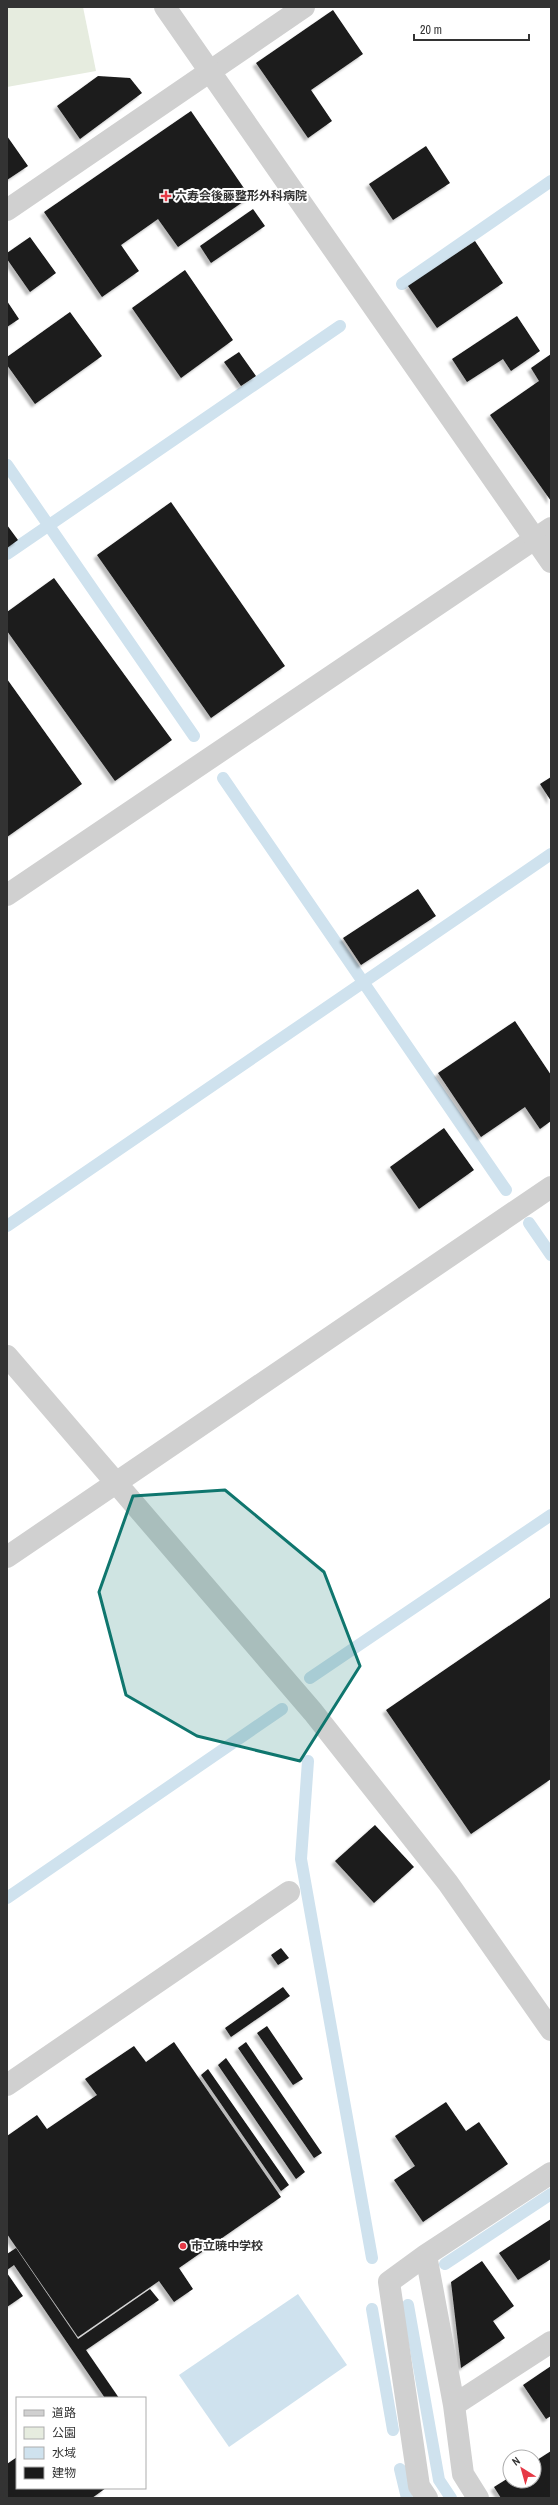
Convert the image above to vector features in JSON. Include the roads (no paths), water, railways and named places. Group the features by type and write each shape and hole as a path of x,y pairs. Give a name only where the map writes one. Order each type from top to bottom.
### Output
{"street":[{"path":"165,7 209,72 543,533 551,562"},
{"path":"7,210 304,7"},
{"path":"7,895 543,533"},
{"path":"7,1557 551,1187"},
{"path":"7,1356 313,1712 448,1884 551,2030"},
{"path":"7,2085 289,1892"},
{"path":"426,2498 419,2486 388,2282 426,2255 551,2173"},
{"path":"426,2255 454,2405 463,2474 478,2498"},
{"path":"454,2405 551,2342"}],"water":[{"path":"298,2294 347,2365 229,2447 179,2375"}],"waterway":[{"path":"402,284 551,181"},
{"path":"7,554 340,326"},
{"path":"7,465 194,736"},
{"path":"223,778 506,1190"},
{"path":"7,1226 551,854"},
{"path":"529,1223 551,1255"},
{"path":"310,1678 551,1515"},
{"path":"7,1898 282,1709"},
{"path":"308,1761 301,1859 372,2258"},
{"path":"445,2264 551,2194"},
{"path":"408,2305 439,2480 451,2498"},
{"path":"372,2309 393,2430"},
{"path":"400,2469 407,2498"}],"place":[{"name":"六寿会後藤整形外科病院","path":"166,196"},
{"name":"市立暁中学校","path":"183,2246"}]}
